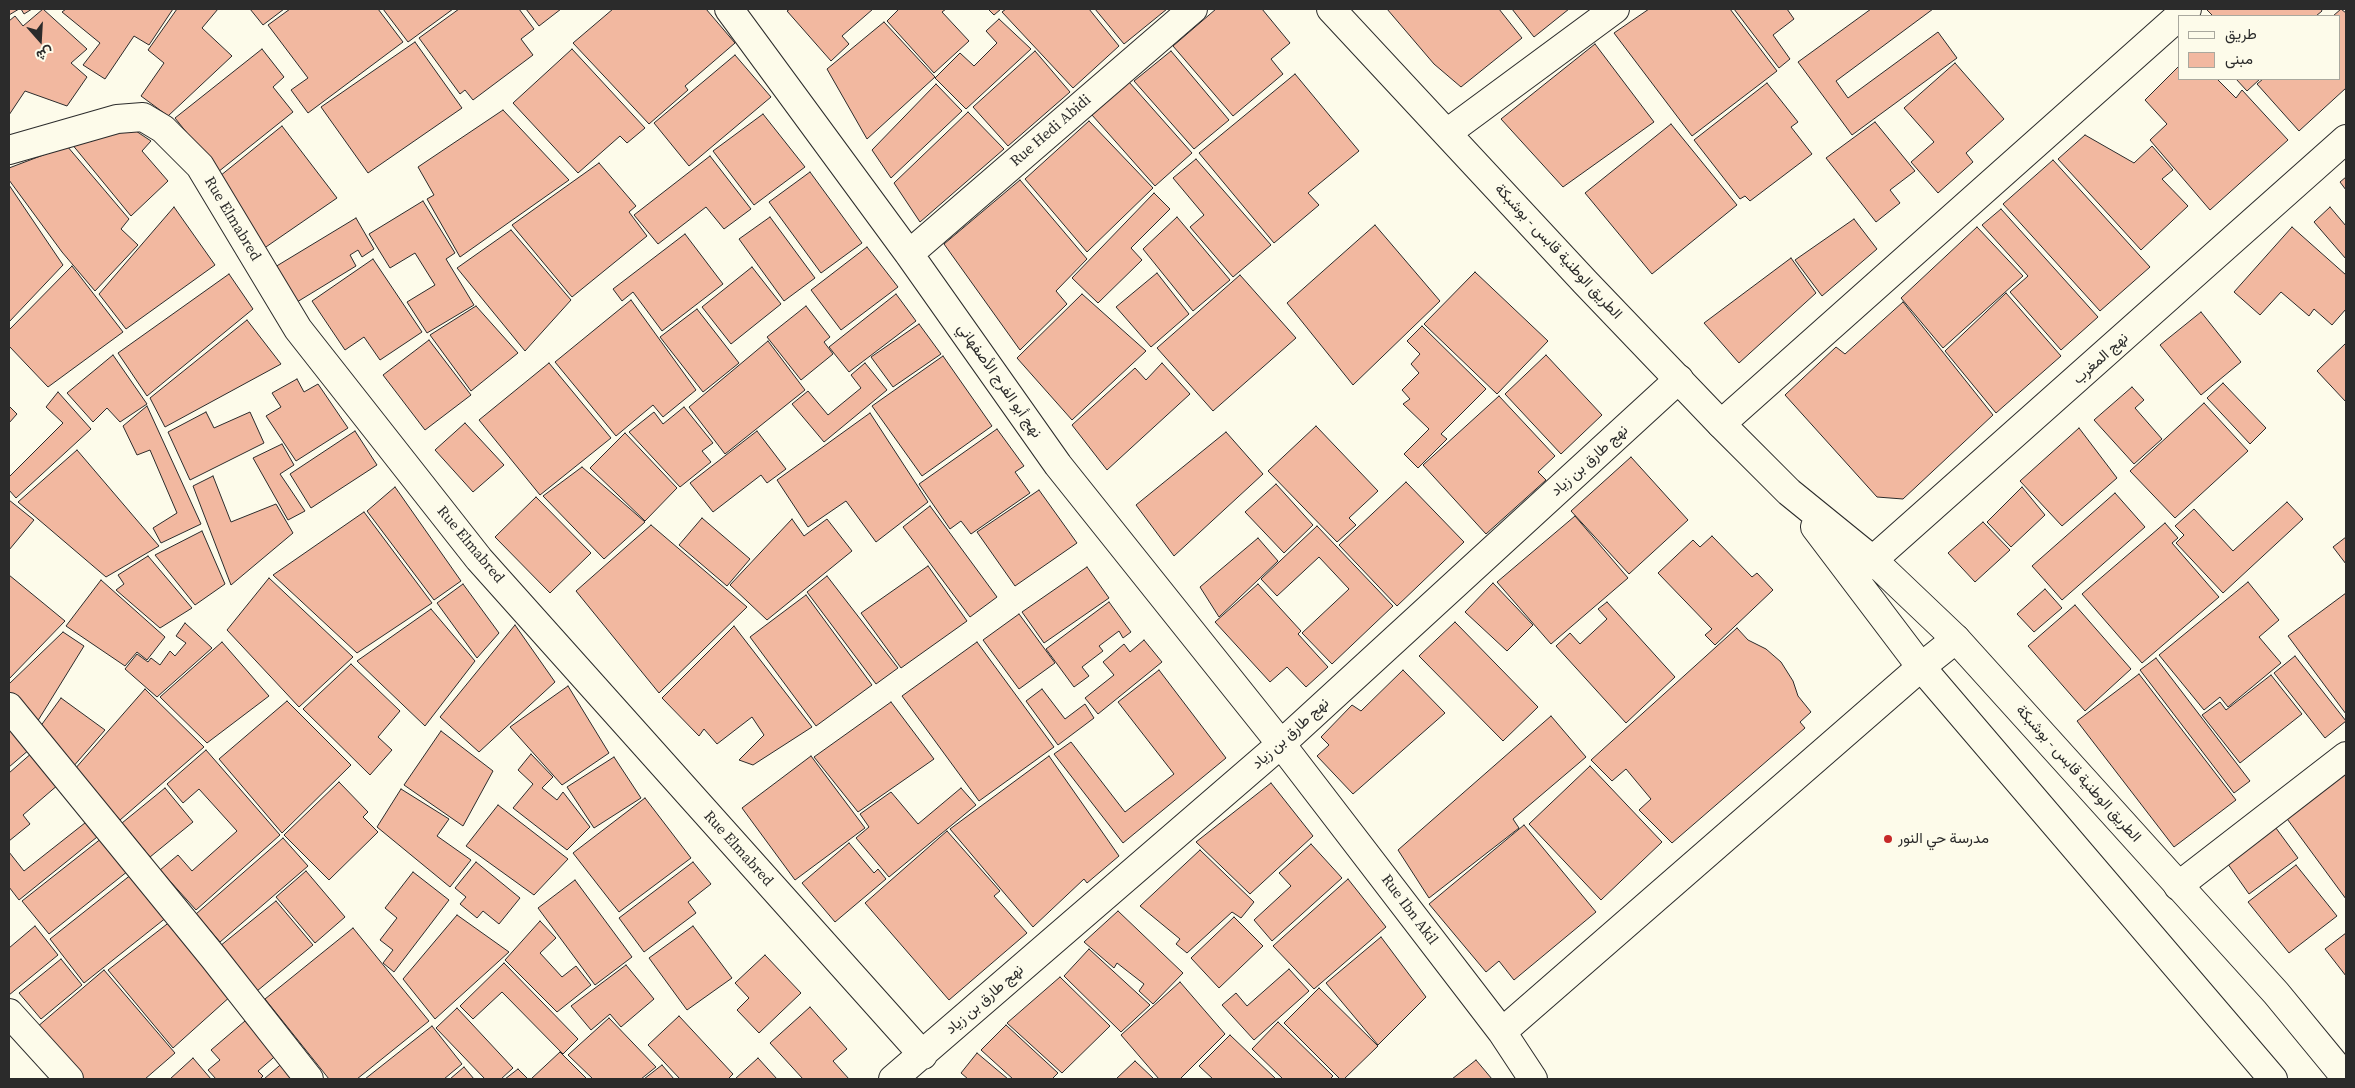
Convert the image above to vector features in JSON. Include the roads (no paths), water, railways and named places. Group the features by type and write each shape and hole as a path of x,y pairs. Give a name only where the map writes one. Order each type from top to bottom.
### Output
{"street":[{"name":"نهج أبو الفرج الأصفهاني","path":"729,9 909,254 1058,465 1281,744"},
{"name":"Rue Hedi Abidi","path":"909,254 1193,9"},
{"name":"الطريق الوطنية قابس - بوشبكة","path":"1331,9 1585,282 1864,569 1956,639 2276,993 2346,1077"},
{"path":"1446,133 1615,9"},
{"path":"1721,424 2178,17"},
{"name":"Rue Elmabred","path":"9,150 116,119 143,117 163,129 200,166 298,329 479,559 923,1055"},
{"name":"نهج المغرب","path":"1864,569 2346,139"},
{"name":"نهج طارق بن زياد","path":"893,1079 1281,744 1679,379"},
{"name":"الطريق الوطنية قابس - بوشبكة","path":"1864,569 1921,667 2273,1079"},
{"path":"1502,1032 1921,667 1956,639"},
{"path":"9,707 214,958 309,1079"},
{"name":"Rue Ibn Akil","path":"1281,744 1502,1032 1533,1079"},
{"path":"2178,886 2346,756"},
{"path":"9,1013 69,1079"}],"place":[{"name":"مدرسة حي النور","path":"1888,839"}]}
